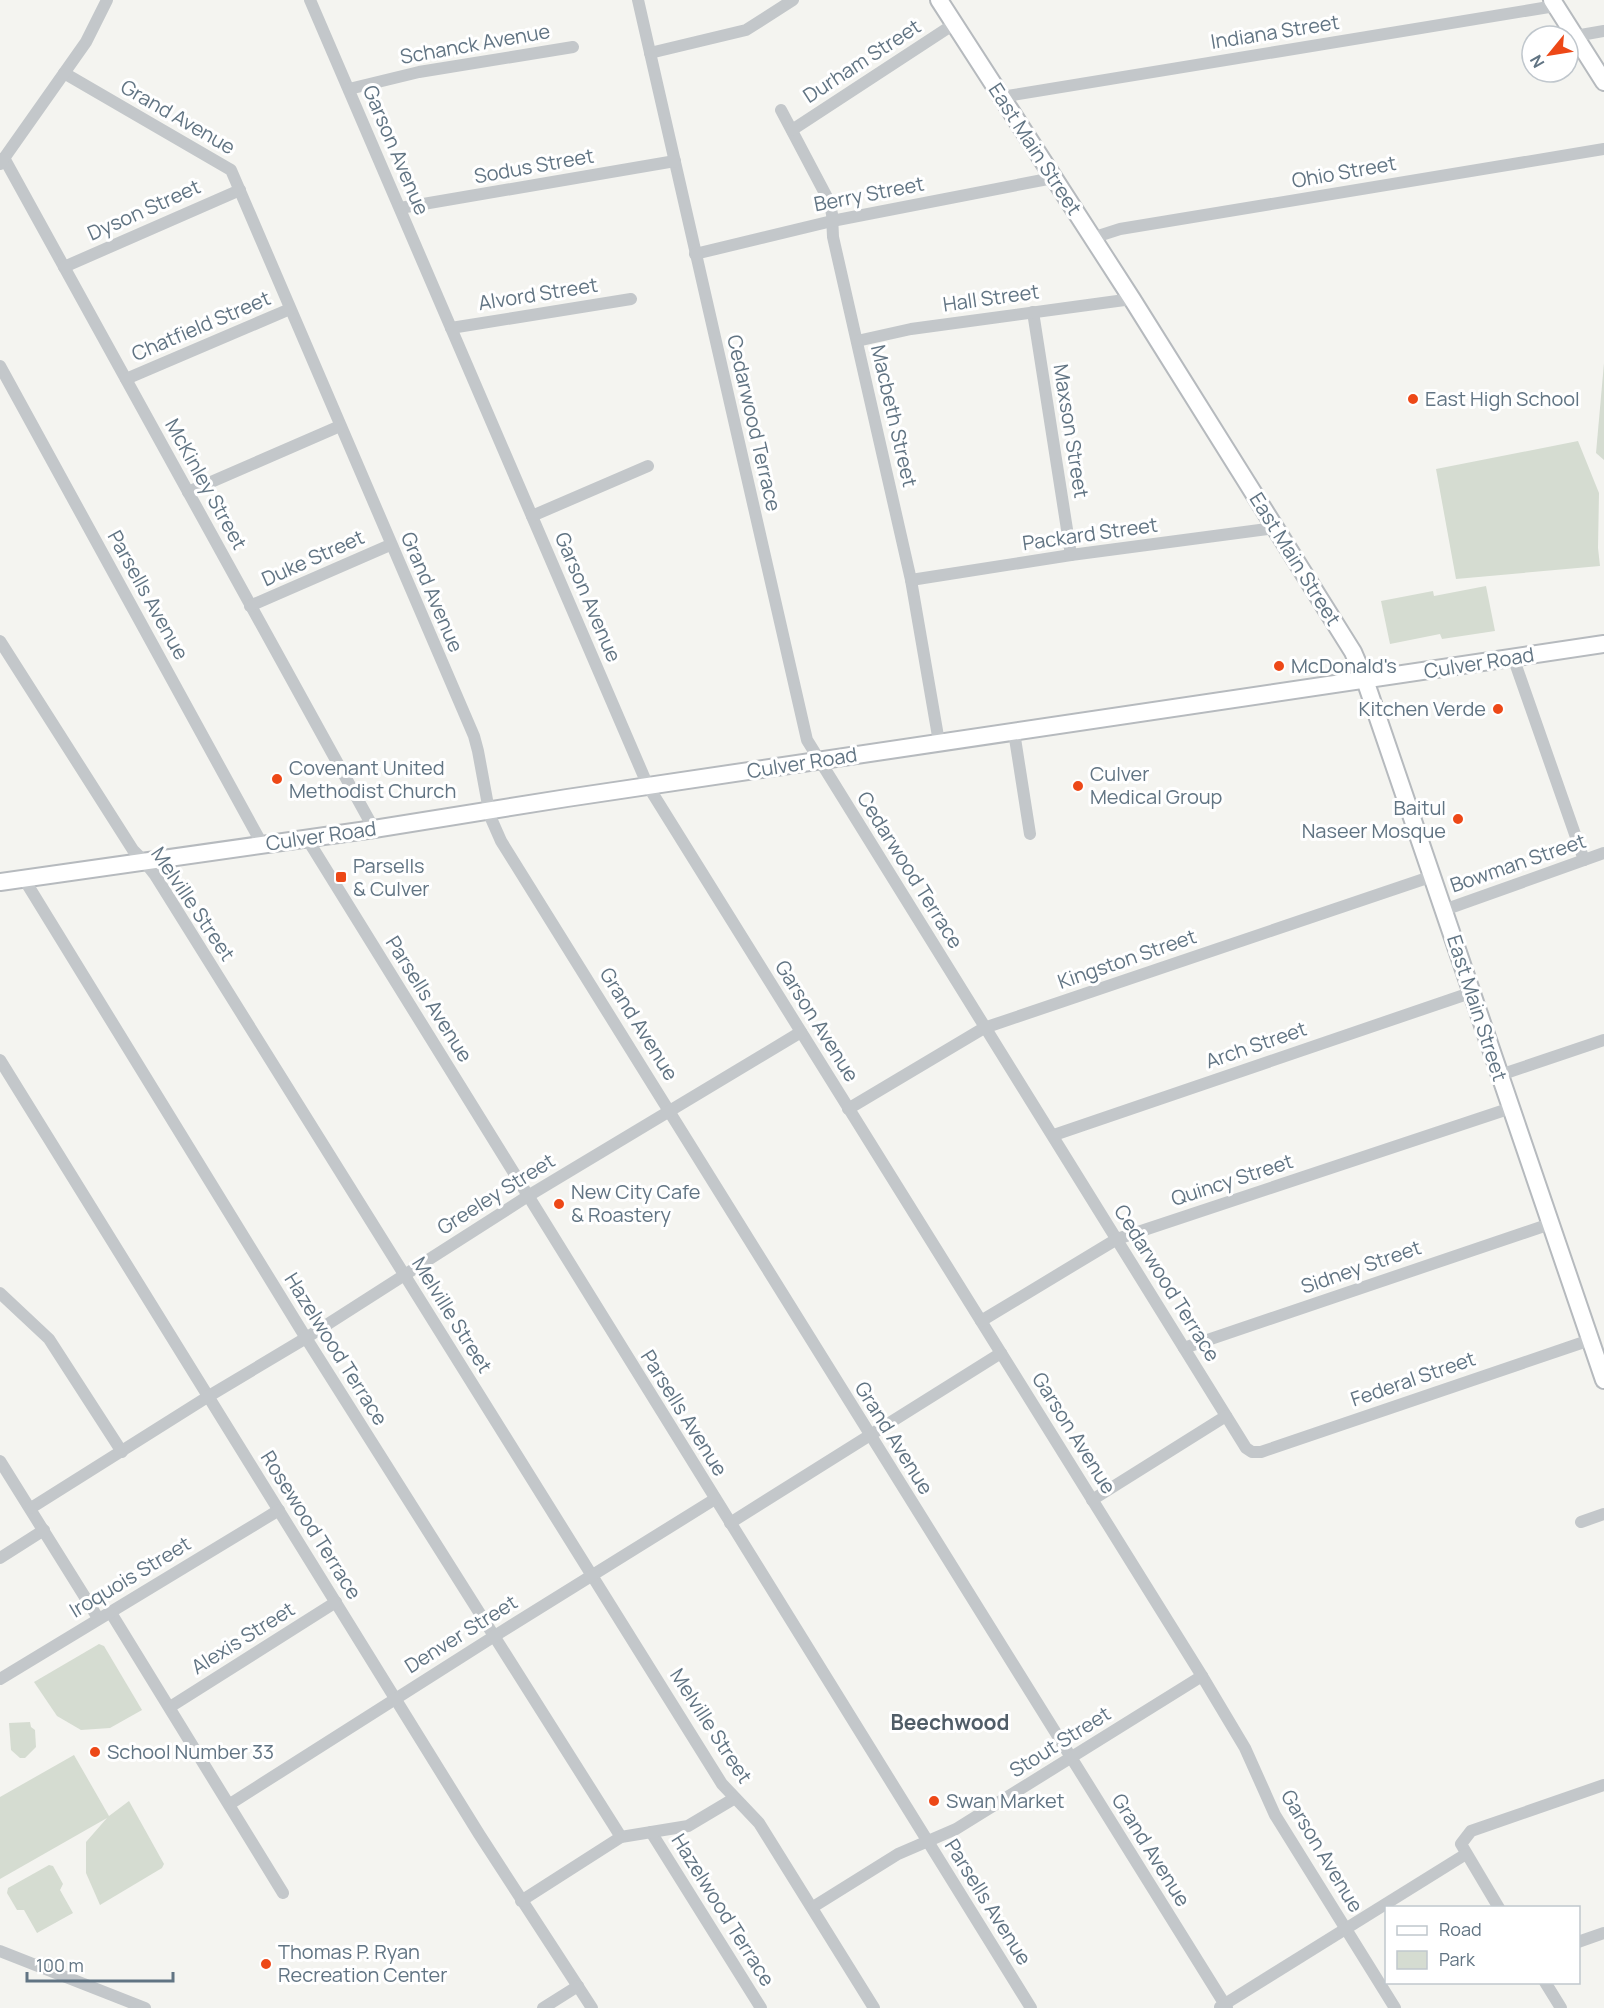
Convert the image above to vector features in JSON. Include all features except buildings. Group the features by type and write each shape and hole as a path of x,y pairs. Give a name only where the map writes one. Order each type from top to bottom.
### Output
{"main road":[{"name":"East Main Street","path":"939,0 1132,299 1353,652 1365,680 1473,992 1510,1108 1604,1380"},
{"path":"1554,3 1567,24"},
{"path":"1580,44 1604,82"},
{"name":"Culver Road","path":"0,882 374,829 818,760 1604,644"}],"street":[{"path":"2,161 90,36 107,0"},
{"name":"Garson Avenue","path":"310,0 648,786 1202,1676 1245,1748 1269,1804 1395,2008"},
{"name":"Cedarwood Terrace","path":"638,0 804,730 818,760 1249,1450"},
{"path":"650,53 746,30 793,0"},
{"name":"Indiana Street","path":"1001,97 1554,3"},
{"name":"Durham Street","path":"792,130 954,24"},
{"path":"1580,35 1604,31"},
{"name":"Schanck Avenue","path":"349,89 419,72 573,48"},
{"name":"Grand Avenue","path":"64,73 231,170 390,545 474,736 489,810 501,841 1071,1758 1223,2007"},
{"name":"Macbeth Street","path":"782,110 832,207 832,237 911,580 939,742"},
{"name":"Ohio Street","path":"1092,238 1120,229 1604,149"},
{"name":"McKinley Street","path":"2,161 64,267 374,829"},
{"name":"Sodus Street","path":"400,208 675,161"},
{"name":"Berry Street","path":"695,254 832,220 1053,178"},
{"name":"Dyson Street","path":"64,267 240,190"},
{"name":"Alvord Street","path":"451,328 631,299"},
{"name":"Hall Street","path":"856,341 910,329 1132,299"},
{"name":"Chatfield Street","path":"126,379 290,309"},
{"name":"Maxson Street","path":"1033,312 1071,555"},
{"name":"Parsells Avenue","path":"0,366 262,844"},
{"path":"188,492 340,426"},
{"path":"532,516 648,466"},
{"name":"Packard Street","path":"911,580 1071,555 1275,528"},
{"name":"Duke Street","path":"250,606 390,545"},
{"name":"Melville Street","path":"0,641 133,850 144,861 722,1784 759,1823 874,2008"},
{"path":"1513,657 1584,860"},
{"path":"1014,732 1030,834"},
{"name":"Parsells Avenue","path":"306,837 1031,2008"},
{"name":"Bowman Street","path":"1444,910 1604,853"},
{"name":"Kingston Street","path":"848,1109 984,1028 1433,876"},
{"name":"Hazelwood Terrace","path":"24,879 306,1338 621,1837"},
{"name":"Arch Street","path":"1053,1135 1473,992"},
{"name":"Greeley Street","path":"31,1508 306,1338 528,1196 801,1032"},
{"path":"1500,1075 1604,1040"},
{"name":"Rosewood Terrace","path":"0,1060 521,1901 592,2008"},
{"name":"Quincy Street","path":"981,1321 1117,1239 1510,1108"},
{"name":"Sidney Street","path":"1184,1348 1550,1224"},
{"path":"0,1293 49,1339 122,1452"},
{"name":"Federal Street","path":"1249,1450 1261,1452 1590,1340"},
{"path":"730,1523 1001,1353"},
{"path":"1092,1500 1226,1416"},
{"path":"0,1461 98,1618"},
{"name":"Denver Street","path":"230,1804 493,1636 715,1499"},
{"name":"Iroquois Street","path":"0,1679 279,1510"},
{"path":"1581,1522 1604,1514"},
{"path":"0,1558 45,1530"},
{"name":"Alexis Street","path":"170,1707 336,1602"},
{"path":"111,1613 283,1893"},
{"name":"Stout Street","path":"813,1907 898,1854 956,1829 1202,1676"},
{"path":"1223,2007 1464,1849 1471,1831 1604,1785"},
{"path":"521,1901 621,1837 688,1826 735,1798"},
{"name":"Hazelwood Terrace","path":"651,1832 761,2008"},
{"path":"1464,1849 1498,1906"},
{"path":"1580,1941 1604,1933"},
{"path":"0,1951 146,2008"},
{"path":"1546,1984 1561,2008"},
{"path":"543,2008 578,1986"}],"green space":[{"path":"1604,363 1604,460 1596,453"},
{"path":"1578,441 1599,493 1600,566 1456,579 1436,469"},
{"path":"1486,586 1495,631 1442,639 1440,634 1390,644 1381,601 1433,591 1434,596"},
{"path":"99,1644 104,1646 142,1710 110,1728 81,1730 57,1716 34,1682"},
{"path":"30,1722 31,1727 35,1730 36,1747 25,1758 20,1758 11,1750 9,1723"},
{"path":"74,1755 109,1816 129,1801 164,1864 162,1868 100,1905 86,1873 86,1842 107,1818 0,1879 0,1797"},
{"path":"49,1865 53,1866 63,1884 60,1890 73,1913 37,1933 24,1910 17,1910 7,1893 8,1888"}],"place":[{"name":"East High School","path":"1413,399"},
{"name":"McDonald's","path":"1279,666"},
{"name":"Kitchen Verde","path":"1498,709"},
{"name":"Covenant United Methodist Church","path":"277,779"},
{"name":"Culver Medical Group","path":"1078,786"},
{"name":"Baitul Naseer Mosque","path":"1458,819"},
{"name":"Parsells & Culver","path":"341,877"},
{"name":"New City Cafe & Roastery","path":"559,1204"},
{"name":"School Number 33","path":"95,1752"},
{"name":"Swan Market","path":"934,1801"},
{"name":"Thomas P. Ryan Recreation Center","path":"266,1964"}],"district":[{"name":"Beechwood","path":"950,1723"}]}
